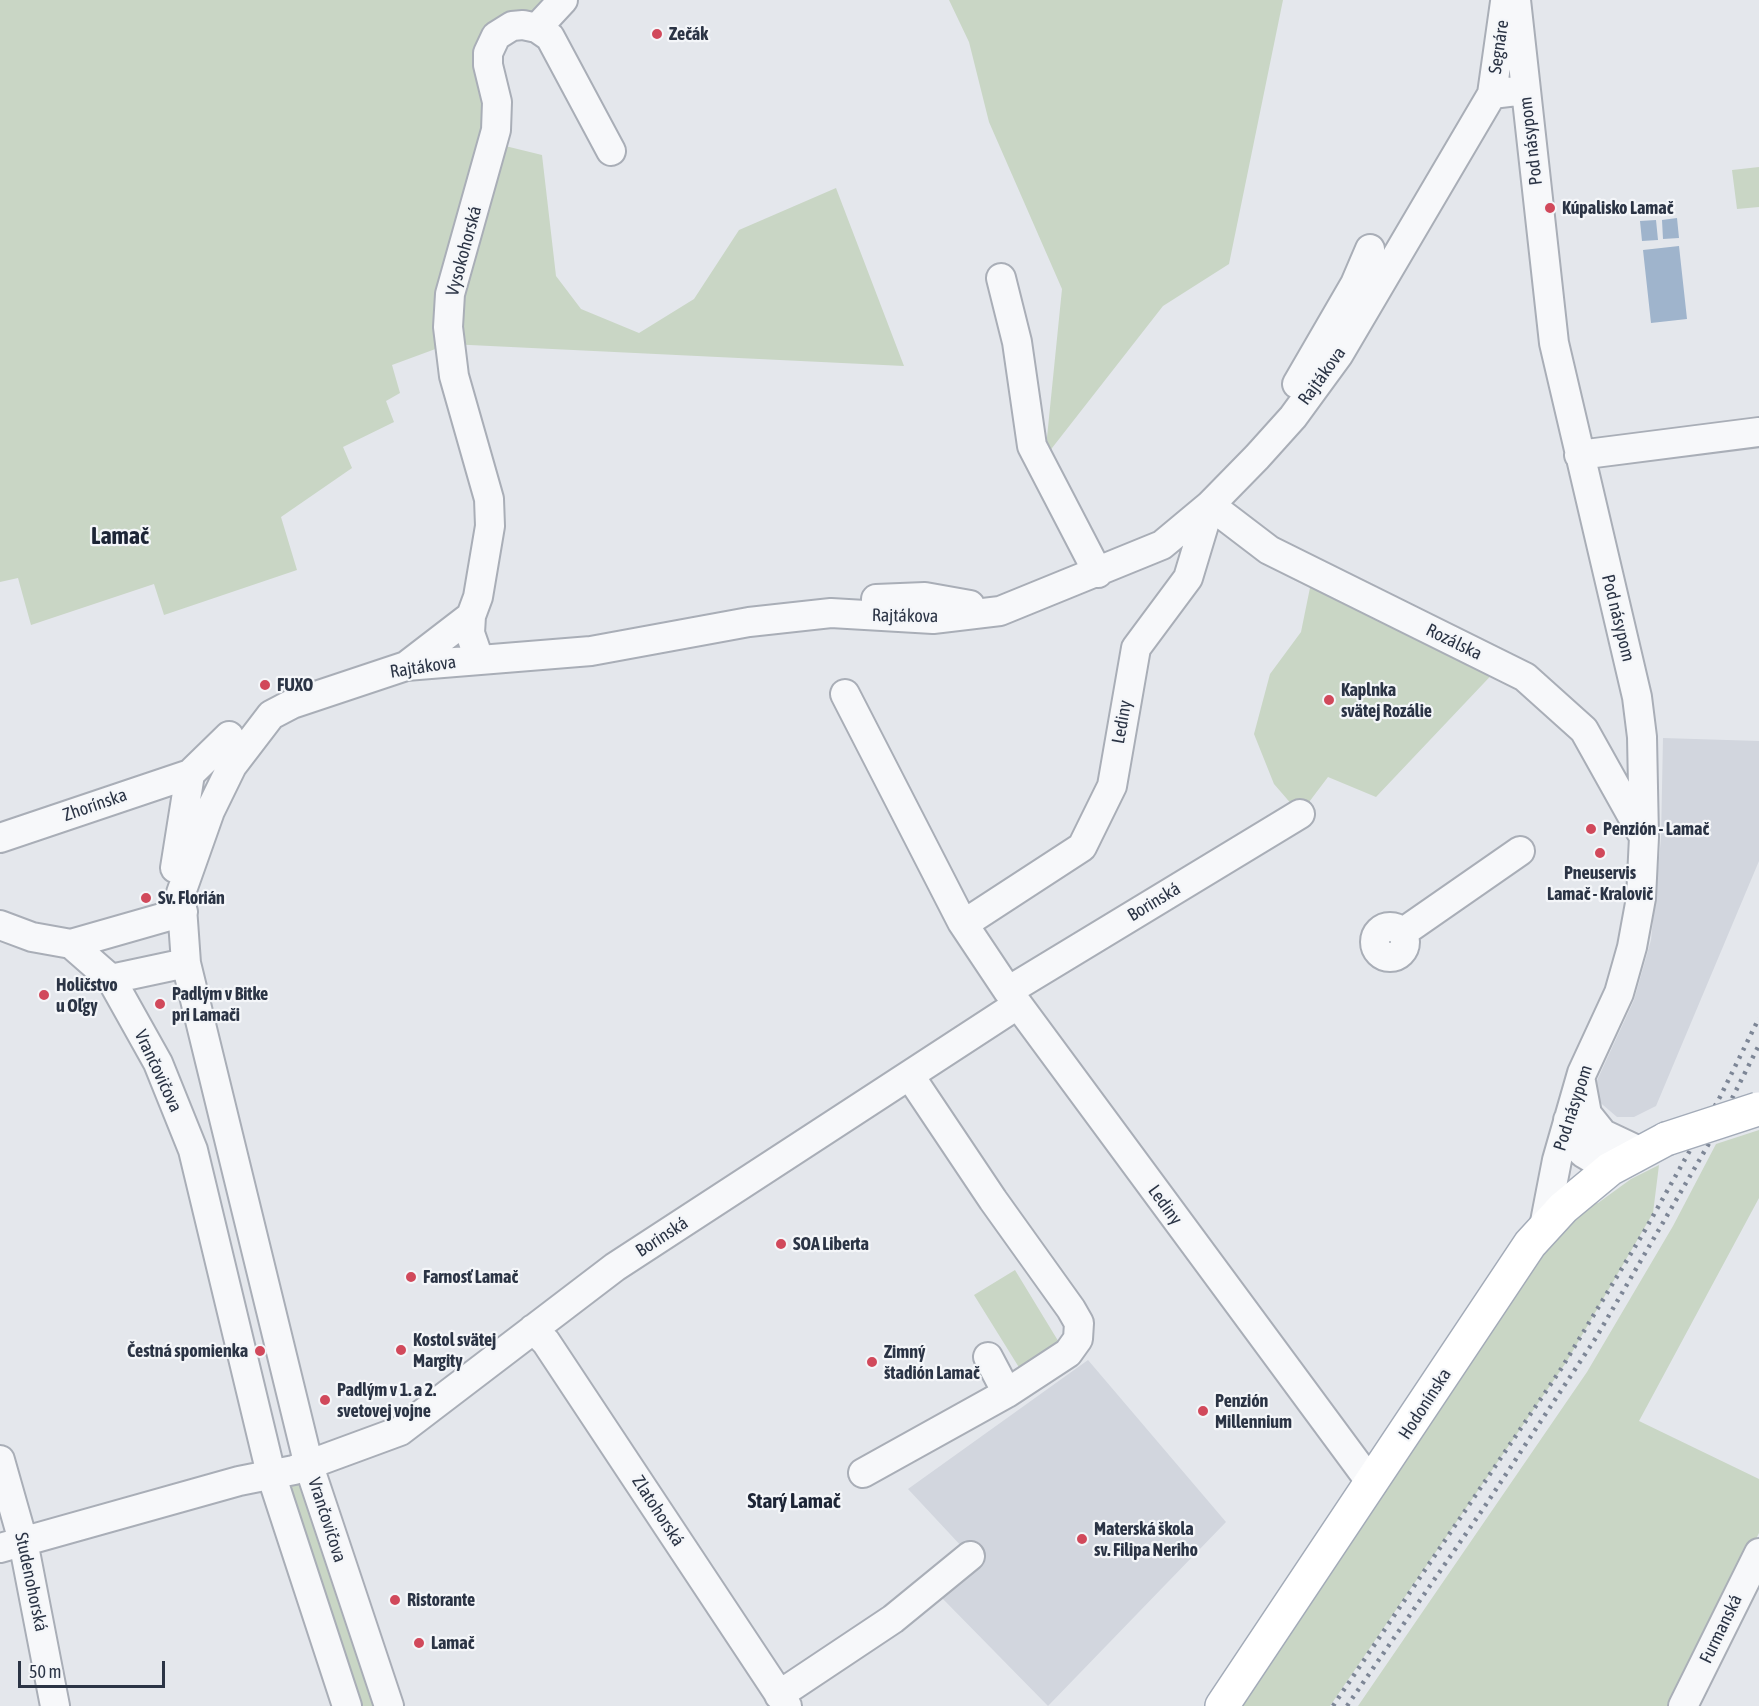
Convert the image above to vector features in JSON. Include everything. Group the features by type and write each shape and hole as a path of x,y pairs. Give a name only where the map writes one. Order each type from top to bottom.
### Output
{"main road":[{"name":"Hodonínska","path":"1222,1706 1372,1484 1519,1258 1544,1227 1610,1168 1652,1145 1758,1109"}],"street":[{"path":"563,0 543,32 611,151"},
{"name":"Segnáre","path":"1492,94 1506,0"},
{"name":"Pod násypom","path":"1516,0 1554,343 1637,697 1642,738 1644,837 1641,898 1632,947 1619,993 1581,1082 1568,1120 1557,1160 1544,1227"},
{"name":"Vysokohorská","path":"479,659 470,633 471,616 478,597 490,526 489,499 454,376 448,327 450,294 496,130 497,102 488,65 491,43 503,31 523,25 543,32"},
{"path":"1492,94 1525,90"},
{"name":"Rajtákova","path":"182,902 222,782 271,715 292,704 406,666 591,651 749,622 831,613 933,619 1000,611 1098,573 1162,544 1210,506 1293,417 1339,354 1492,94"},
{"path":"1257,457 1355,284 1370,249"},
{"path":"1000,278 1017,342 1032,446 1098,573"},
{"path":"1579,455 1759,432"},
{"name":"Rozálska","path":"1210,506 1269,550 1526,677 1584,730 1626,801 1644,837"},
{"name":"Lediny","path":"962,922 973,918 1082,847 1112,786 1136,648 1188,578 1210,506"},
{"path":"406,666 471,616"},
{"name":"Lediny","path":"845,694 962,922 1012,998 1372,1484"},
{"path":"190,774 229,736"},
{"name":"Vrančovičova","path":"190,774 175,866 182,902 186,963 309,1466 389,1706"},
{"name":"Zhorínska","path":"0,838 164,780 190,774"},
{"name":"Borinská","path":"12,1545 271,1474 309,1466 400,1431 615,1267 910,1076 1012,998 1300,814"},
{"path":"1402,933 1520,851"},
{"path":"0,925 32,937 70,944 182,902"},
{"name":"Vrančovičova","path":"70,944 111,978 158,1064 194,1150 271,1474 347,1706"},
{"path":"111,978 186,963"},
{"path":"863,1473 1007,1393 1068,1353 1078,1339 1078,1323 910,1076"},
{"path":"1581,1082 1587,1114 1603,1134 1610,1168"},
{"path":"1568,1120 1583,1153 1610,1168"},
{"path":"1603,1134 1652,1145"},
{"name":"Zlatohorská","path":"534,1329 546,1342 783,1701 893,1619 970,1556"},
{"path":"988,1357 1007,1393"},
{"name":"Studenohorská","path":"0,1460 12,1545 56,1706"},
{"name":"Furmanská","path":"1683,1706 1759,1553"}],"shaded area":[{"path":"1663,738 1759,741 1759,861 1656,1106 1634,1117 1617,1117 1596,1099 1594,1087 1634,1000 1651,940 1661,838"},
{"name":"Materská škola sv. Filipa Neriho","path":"1088,1360 1226,1522 1048,1706 941,1597 977,1563 908,1489"}],"green space":[{"path":"0,0 563,0 503,31 493,143 542,155 556,276 581,309 639,333 694,299 739,230 836,188 904,366 449,344 392,365 400,393 386,401 394,422 343,447 352,468 281,517 297,570 164,615 154,584 31,625 18,578 0,582"},
{"path":"949,0 1283,0 1229,264 1163,306 1045,457 1062,289 989,122 969,42"},
{"path":"1759,167 1759,207 1737,209 1732,170"},
{"path":"1313,573 1501,665 1376,797 1328,777 1300,814 1274,784 1254,734 1270,674 1301,632"},
{"path":"1759,1130 1759,1198 1639,1421 1759,1479 1759,1533 1673,1706 1358,1706 1587,1372 1673,1226 1716,1144"},
{"path":"1659,1165 1653,1213 1567,1361 1330,1706 1222,1706 1563,1208 1598,1203 1631,1179"},
{"path":"1015,1270 1060,1344 1020,1369 974,1295"},
{"path":"309,1466 389,1706 347,1706 271,1474"}],"water":[{"path":"1677,218 1679,238 1663,239 1662,220"},
{"path":"1656,220 1658,240 1642,241 1640,221"},
{"path":"1679,246 1687,319 1651,323 1643,250"}],"railway":[{"path":"1333,1706 1561,1369 1644,1232 1720,1097 1759,1018"},
{"path":"1347,1706 1483,1509 1597,1336 1711,1140 1759,1045"}],"place":[{"name":"Zečák","path":"657,34"},
{"name":"Kúpalisko Lamač","path":"1550,208"},
{"name":"FUXO","path":"265,685"},
{"name":"Kaplnka svätej Rozálie","path":"1329,700"},
{"name":"Penzión - Lamač","path":"1591,829"},
{"name":"Pneuservis Lamač - Kralovič","path":"1600,853"},
{"name":"Sv. Florián","path":"146,898"},
{"name":"Holičstvo u Oľgy","path":"44,995"},
{"name":"Padlým v Bitke pri Lamači","path":"160,1004"},
{"name":"SOA Liberta","path":"781,1244"},
{"name":"Farnosť Lamač","path":"411,1277"},
{"name":"Kostol svätej Margity","path":"401,1350"},
{"name":"Čestná spomienka","path":"260,1351"},
{"name":"Zimný štadión Lamač","path":"872,1362"},
{"name":"Padlým v 1. a 2. svetovej vojne","path":"325,1400"},
{"name":"Penzión Millennium","path":"1203,1411"},
{"name":"Materská škola sv. Filipa Neriho","path":"1082,1539"},
{"name":"Ristorante","path":"395,1600"},
{"name":"Lamač","path":"419,1643"}],"district":[{"name":"Lamač","path":"120,536"},
{"name":"Starý Lamač","path":"794,1501"}]}
